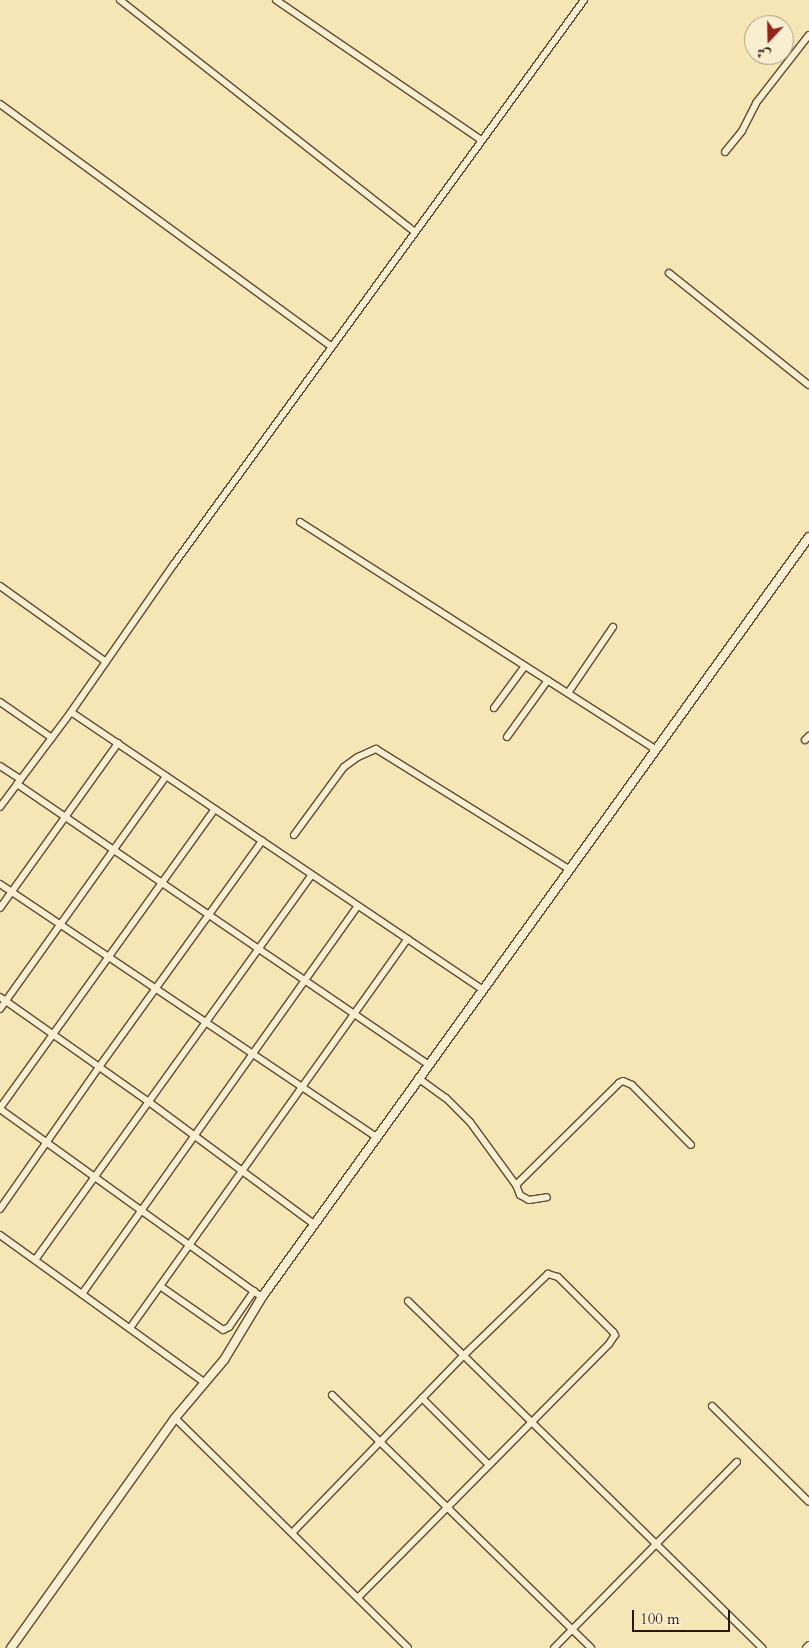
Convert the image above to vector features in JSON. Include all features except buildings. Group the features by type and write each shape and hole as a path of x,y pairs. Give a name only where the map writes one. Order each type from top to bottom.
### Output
{"street":[{"path":"120,0 415,232"},
{"path":"276,0 481,140"},
{"path":"0,807 71,712 481,140 584,0"},
{"path":"725,152 742,131 756,103 809,35"},
{"path":"0,104 332,347"},
{"path":"669,273 809,384"},
{"path":"300,522 656,750"},
{"path":"11,1648 175,1418 224,1360 262,1297 481,989 809,537"},
{"path":"0,586 106,662"},
{"path":"568,693 613,627"},
{"path":"494,708 525,666"},
{"path":"508,737 548,680"},
{"path":"0,702 52,738"},
{"path":"71,712 481,989"},
{"path":"0,908 118,743"},
{"path":"294,835 344,767 358,756 376,749 569,869"},
{"path":"0,766 65,817 428,1064"},
{"path":"0,1009 3,999 60,925 166,776"},
{"path":"215,809 0,1109 262,1297"},
{"path":"0,1209 99,1067 157,990 262,841"},
{"path":"36,1260 312,875"},
{"path":"0,884 376,1137"},
{"path":"82,1294 358,906"},
{"path":"130,1328 355,1015 407,939"},
{"path":"3,999 149,1102 314,1224"},
{"path":"418,1078 446,1098 470,1122 516,1185 518,1193 524,1198 533,1200 547,1197"},
{"path":"516,1185 619,1082 623,1081 632,1085 691,1145"},
{"path":"0,1236 205,1383"},
{"path":"293,1532 464,1355 548,1274 555,1275 615,1335 610,1344 358,1598"},
{"path":"160,1286 223,1330 228,1327 254,1291"},
{"path":"408,1301 657,1544 696,1586 762,1648"},
{"path":"332,1395 591,1648"},
{"path":"422,1398 488,1465"},
{"path":"712,1406 809,1502"},
{"path":"175,1418 293,1532 408,1648"},
{"path":"554,1648 737,1462"},
{"path":"806,1648 809,1645"}]}
